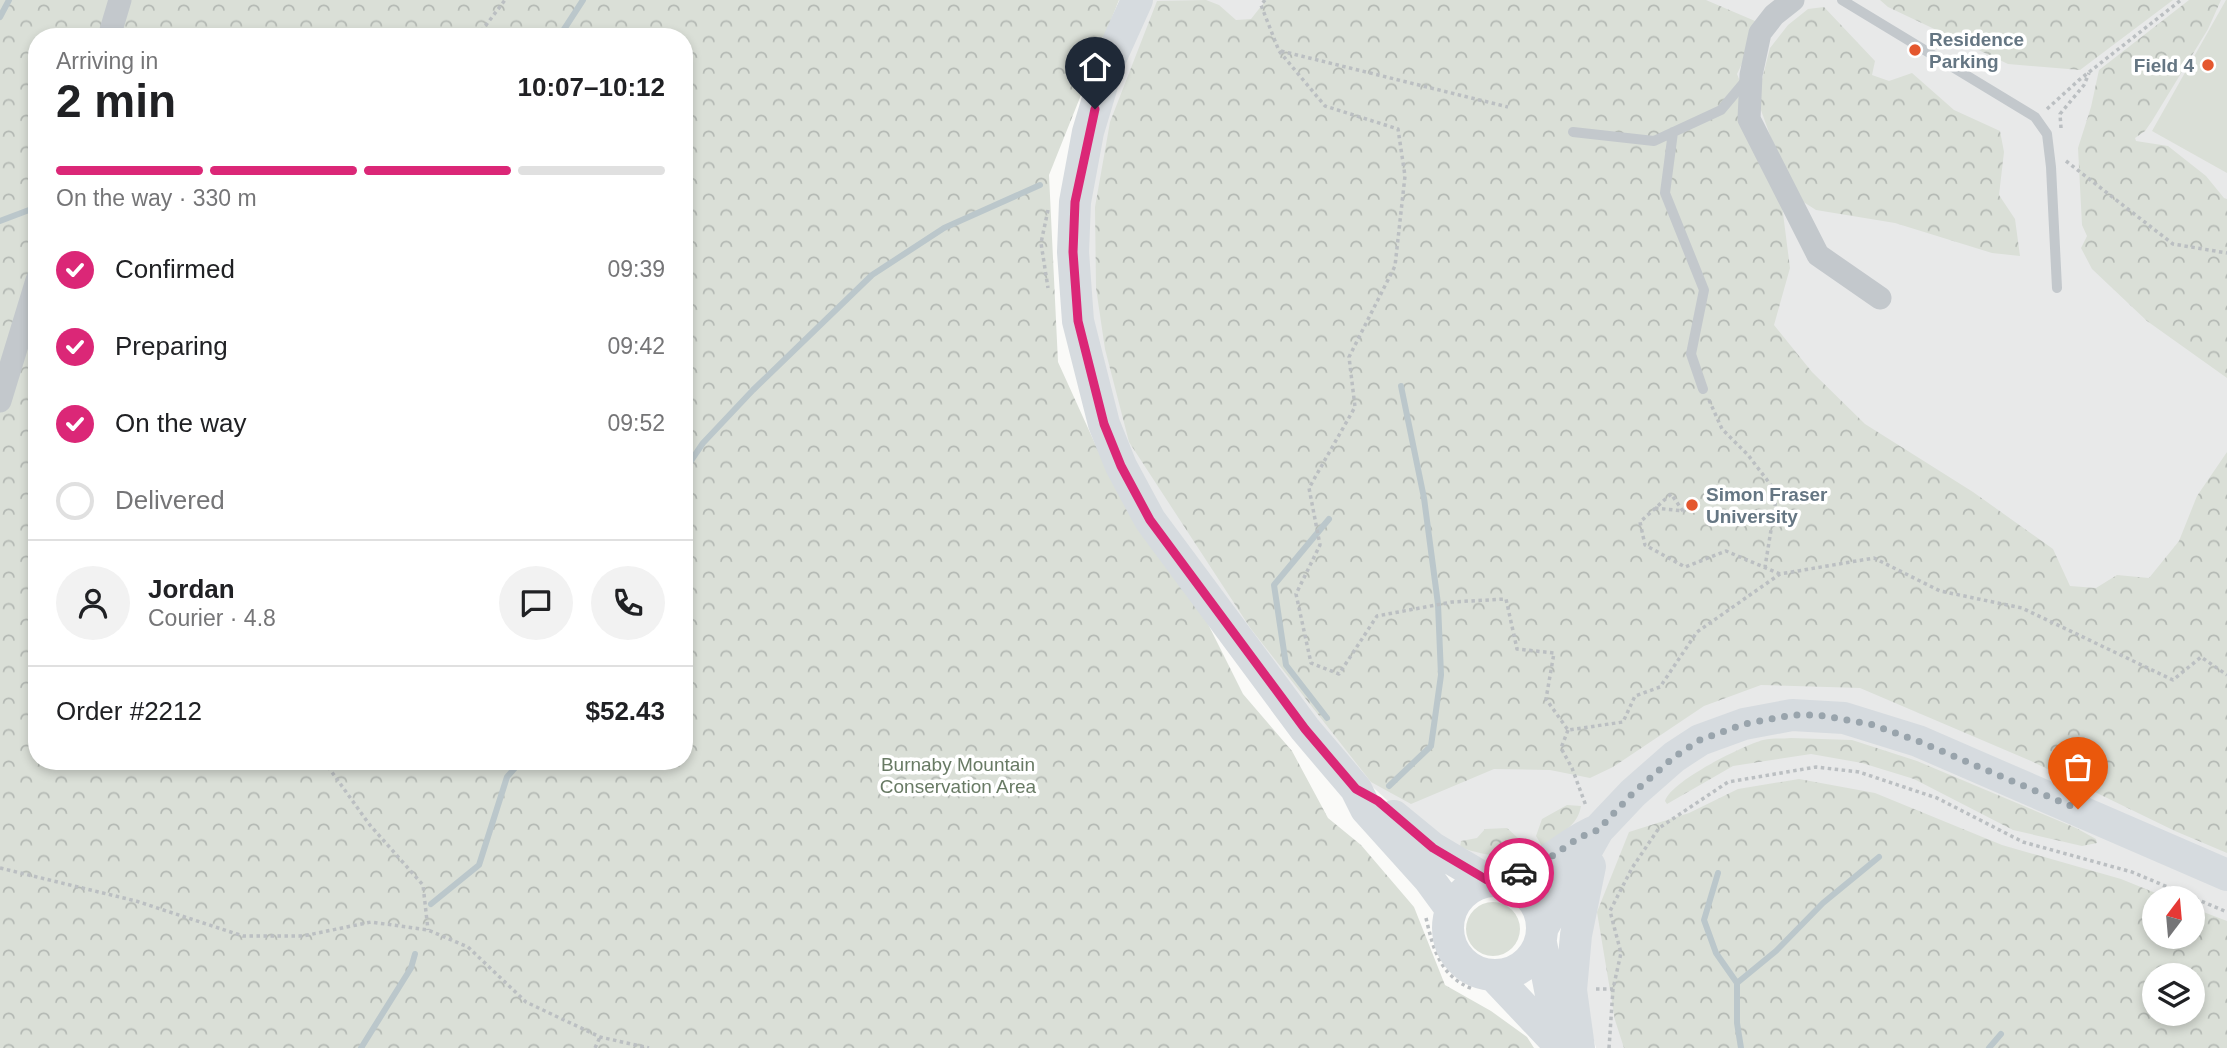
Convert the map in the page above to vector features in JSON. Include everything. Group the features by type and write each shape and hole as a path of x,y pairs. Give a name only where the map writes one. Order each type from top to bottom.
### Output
{"street":[{"path":"112,28 120,0"},
{"path":"1137,0 1109,62 1088,132 1075,202 1073,252 1078,321 1104,424 1121,466 1150,520 1305,729 1356,789 1366,809 1429,879 1438,911 1448,924 1449,939 1455,953 1465,964 1478,972 1484,983 1524,1007 1535,1022 1567,1047"},
{"path":"1793,0 1774,15 1760,33 1751,75 1749,119 1818,255 1880,298"},
{"path":"0,401 28,309"},
{"path":"1484,983 1523,968 1534,957 1542,935 1598,830 1633,793 1674,757 1700,740 1744,724 1792,715 1818,715 1870,724 1918,741 2227,875"},
{"path":"1356,789 1378,801 1433,848 1498,882 1522,890 1533,900 1541,913 1542,935 1567,1047"},
{"path":"1438,911 1465,890 1518,874 1542,863 1580,837 1598,830"},
{"path":"1567,1047 1576,935 1598,830"}],"lane":[{"path":"1842,0 2035,117 2048,134 2057,288"},
{"path":"1573,132 1654,141 1721,110 1751,75"},
{"path":"1673,132 1665,193 1704,290 1690,354 1703,389"}],"path":[{"path":"484,28 505,0"},
{"path":"1265,0 1261,5 1279,51 1325,106 1398,130 1405,176 1395,266 1349,357 1354,407 1309,488 1320,545 1296,594 1311,663 1339,674 1377,616 1452,602 1506,599 1517,649 1554,653 1546,699 1568,730"},
{"path":"2054,105 2089,73 2182,0"},
{"path":"1279,51 1508,107"},
{"path":"2060,114 2084,85 2089,73"},
{"path":"2063,159 2173,244 2227,253"},
{"path":"1049,204 1041,243 1050,295"},
{"path":"1703,389 1723,429 1748,455 1777,493 1765,567"},
{"path":"1655,508 1683,511 1671,494 1655,508 1640,522 1645,545 1685,567 1726,551 1780,574"},
{"path":"1568,730 1623,722 1635,695 1660,687 1697,632 1780,574 1874,558 1940,591 2022,608 2173,680 2202,657 2227,675"},
{"path":"1568,730 1561,748 1572,768 1583,801"},
{"path":"1609,1048 1613,989 1621,953 1610,911 1632,868 1659,828 1728,782 1816,767 1858,772 1937,798 2023,842 2132,872 2227,912"},
{"path":"330,770 369,824 423,885 428,930"},
{"path":"0,868 136,901 243,936 303,936 371,922 428,930 468,947 526,1002 600,1037 649,1048"},
{"path":"1438,911 1433,949 1443,970 1467,987 1484,983"},
{"path":"595,1048 600,1037"}],"shaded area":[{"name":"Simon Fraser University","path":"1152,0 2227,0 2227,1048 1596,1048 1583,999 1584,928 1515,868 1495,871 1412,823 1365,780 1309,715 1181,544 1134,466 1094,343 1085,233 1106,106"}],"green space":[{"name":"Burnaby Mountain Conservation Area","path":"0,0 1119,0 1049,175 1058,362 1112,481 1192,592 1243,694 1292,751 1328,818 1361,845 1414,907 1445,985 1491,1011 1527,1037 1534,1048 0,1048"},
{"path":"1206,0 1219,5 1236,20 1251,19 1266,0 1706,0 1755,21 1753,41 1737,74 1778,174 1790,268 1774,325 1812,372 1865,424 1973,492 2053,549 2070,586 2096,588 2117,575 2149,578 2179,541 2197,496 2227,452 2227,853 2175,831 2031,761 1860,688 1761,685 1704,706 1613,767 1590,778 1550,770 1494,769 1411,804 1371,782 1251,629 1129,442 1105,349 1096,288 1095,207 1110,122 1157,1"},
{"path":"1880,0 2173,0 2080,70 2008,64 1888,7"},
{"path":"2189,0 2221,0 2208,29 2152,121 2145,131 2135,138 2136,141 2168,146 2206,176 2227,199 2227,378 2147,321 2092,269 2081,248 2087,236 2082,225 2078,148 2099,70"},
{"name":"Field 4","path":"2227,0 2227,173 2152,131"},
{"path":"1824,7 1875,61 1872,75 1889,81 1912,73 1954,110 2000,131 2004,152 1999,195 2015,219 2020,256 1992,253 1895,223 1816,210 1791,194 1757,99 1770,48 1788,25 1808,9"},
{"path":"1763,740 1852,740 1917,761 2076,828 2096,839 2097,843 2082,846 2013,830 1914,779 1862,763 1811,754 1733,766 1667,804 1665,801 1670,793 1693,774 1740,749"},
{"path":"1799,779 1875,793 2002,845 2142,887 2142,949 2205,949 2205,913 2227,921 2227,1048 1624,1048 1615,1020 1597,912 1629,832 1689,813 1738,789"},
{"path":"1567,805 1581,806 1576,819 1567,829 1542,846 1536,836 1542,819"},
{"path":"1507,828 1519,839 1522,853 1491,855 1460,847 1461,841 1477,838 1485,829"},
{"path":"1498,902 1508,906 1516,914 1520,929 1516,944 1508,952 1488,956 1478,952 1470,944 1466,924 1470,914 1478,906"}],"waterway":[{"path":"0,17 9,0"},
{"path":"565,28 583,0"},
{"path":"693,458 703,443 753,390 872,275 944,228 1040,185"},
{"path":"0,221 28,210"},
{"path":"1389,786 1431,746 1441,675 1438,604 1424,498 1401,386"},
{"path":"1327,718 1286,665 1274,585 1329,519"},
{"path":"431,904 479,865 507,777 513,770"},
{"path":"1737,983 1776,951 1823,903 1879,857"},
{"path":"1718,873 1704,920 1716,953 1737,983 1737,1023 1741,1048"},
{"path":"361,1048 411,968 415,954"},
{"path":"1989,1048 2001,1034"}],"way so far":[{"path":"1519,873 1542,863 1580,837 1598,830 1633,793 1674,757 1700,740 1744,724 1792,715 1818,715 1870,724 1918,741 2078,809"}],"place":[{"name":"Residence Parking","path":"1915,50"},
{"name":"Field 4","path":"2208,65"},
{"name":"Simon Fraser University","path":"1692,505"}],"route":[{"path":"1095,109 1075,202 1073,252 1078,321 1104,424 1121,466 1150,520 1305,729 1356,789 1378,801 1433,848 1487,880 1508,884 1519,873"}]}
